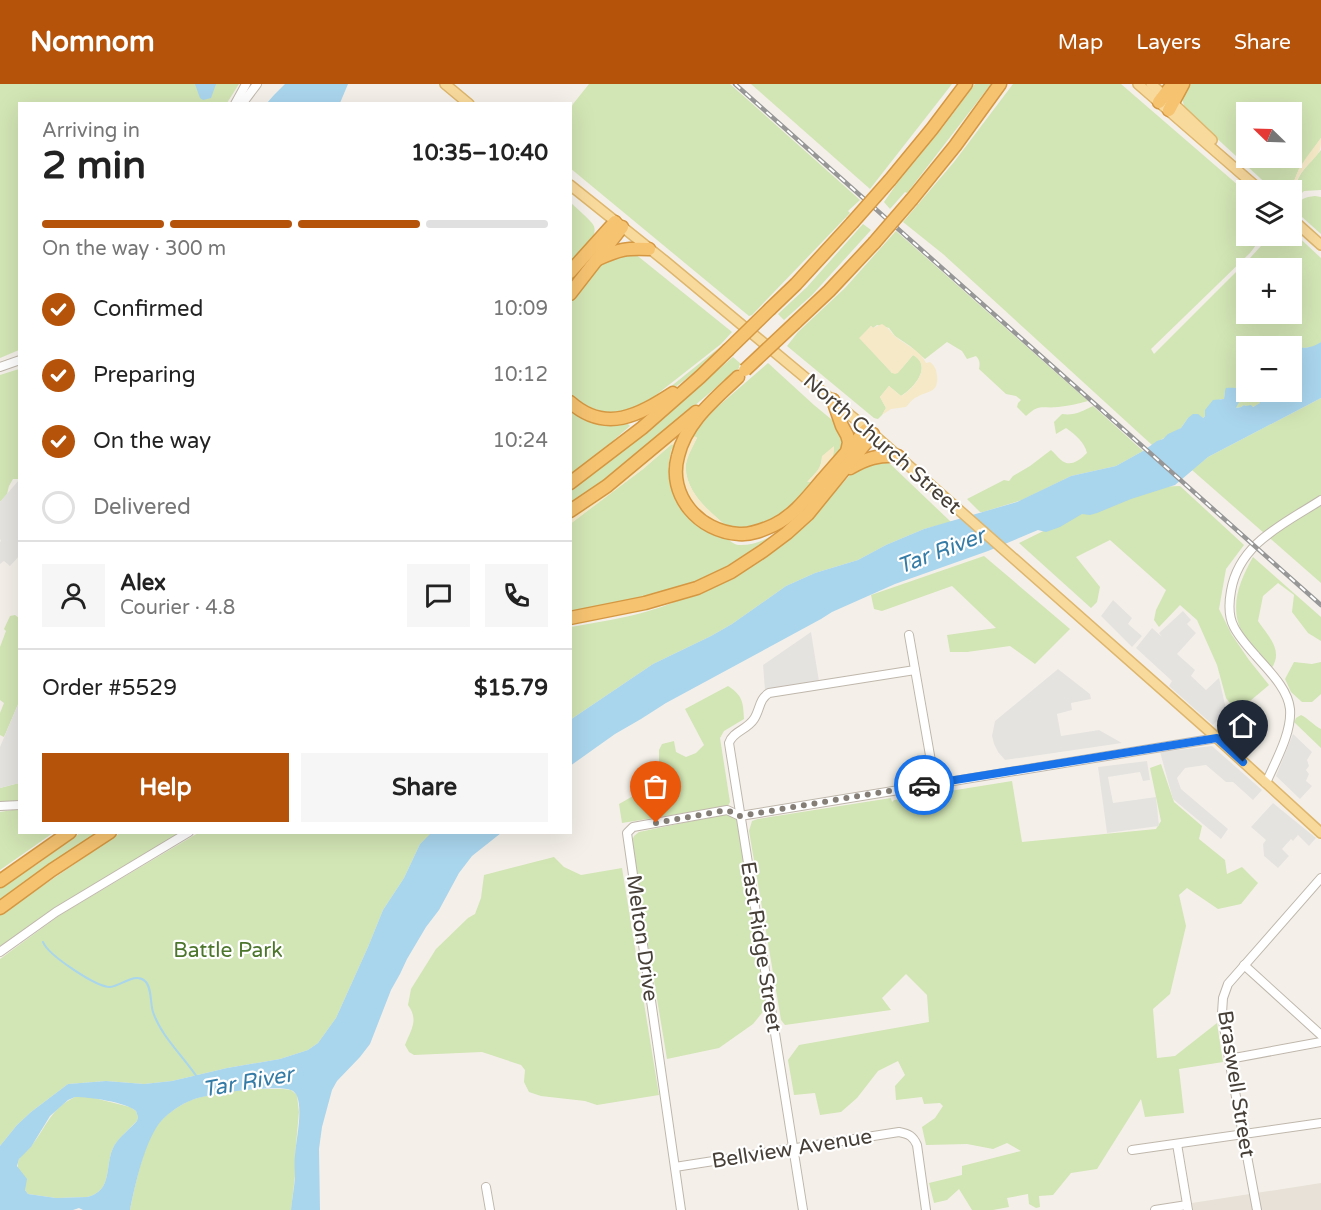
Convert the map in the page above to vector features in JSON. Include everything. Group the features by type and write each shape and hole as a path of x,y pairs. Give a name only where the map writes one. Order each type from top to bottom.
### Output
{"highway":[{"path":"572,481 642,428 700,377 796,284 890,180 966,84"},
{"path":"870,432 847,452 791,514 756,532 739,534 706,524 687,508 679,494 675,478 677,458 693,422 829,291 874,243 955,146 1000,84"},
{"path":"1166,103 1173,84"},
{"path":"1166,103 1183,84"},
{"path":"572,291 595,261 618,224"},
{"path":"572,270 618,224"},
{"path":"595,261 628,248 650,249"},
{"path":"572,510 607,486 742,373"},
{"path":"572,403 595,416 622,418 650,408 700,377"},
{"path":"833,400 849,442 847,452"},
{"path":"572,618 645,603 688,591 731,572 787,533 807,514 841,473 870,432"},
{"path":"841,473 862,461 881,455 898,456"},
{"path":"0,881 67,834"},
{"path":"0,908 107,834"}],"main road":[{"path":"445,84 467,102"},
{"path":"1138,84 1166,103"},
{"path":"1151,84 1166,103 1249,180"},
{"name":"North Church Street","path":"572,187 833,400 937,489 1321,832"},
{"path":"1302,228 1321,245"}],"street":[{"path":"236,102 246,84"},
{"path":"244,102 257,84"},
{"path":"0,367 18,361"},
{"path":"1266,783 1290,722 1290,707 1277,681 1242,640 1234,627 1229,604 1233,580 1251,548 1274,530 1321,500"},
{"path":"909,635 934,784"},
{"name":"East Ridge Street","path":"803,1210 740,816 730,738 753,722 763,697 769,693 915,670"},
{"name":"Melton Drive","path":"681,1210 627,833 633,827 727,810 740,816 1217,738"},
{"path":"0,806 18,805"},
{"path":"0,952 56,912 186,834"},
{"name":"Braswell Street","path":"1257,1210 1229,1059 1222,1013 1223,998 1228,984 1321,878"},
{"path":"1244,965 1321,1035"},
{"path":"1229,1059 1321,1042"},
{"path":"1132,1150 1321,1123"},
{"name":"Bellview Avenue","path":"675,1167 899,1132 909,1134 914,1139 926,1210"},
{"path":"1155,1210 1188,1207 1177,1144"},
{"path":"486,1188 490,1210"}],"shaded area":[{"path":"18,481 18,557 10,566 4,561 0,564 0,502"},
{"path":"1113,600 1132,618 1128,624 1142,636 1132,647 1101,616"},
{"path":"1183,611 1191,620 1187,624 1196,633 1177,654 1195,670 1191,676 1206,690 1219,678 1226,709 1213,725 1169,686 1172,681 1136,648 1152,628 1162,637 1159,633"},
{"path":"811,632 819,681 765,691 763,665"},
{"path":"1058,669 1090,694 1091,699 1071,703 1072,710 1057,714 1061,736 1099,730 1122,743 1005,760 994,744 992,736 995,721"},
{"path":"18,704 18,783 0,788 0,747"},
{"path":"1293,734 1312,752 1307,760 1309,766 1306,770 1309,774 1306,781 1312,786 1300,799 1276,776"},
{"path":"1212,746 1262,790 1253,800 1233,782 1226,782 1206,765 1185,768 1177,778 1181,789 1228,829 1221,839 1173,799 1160,752"},
{"path":"1147,761 1150,780 1143,781 1140,772 1108,777 1113,803 1156,797 1159,826 1107,833 1098,767"},
{"path":"1273,803 1316,838 1309,846 1298,835 1293,841 1291,839 1282,849 1289,856 1278,868 1264,856 1263,844 1266,840 1251,827"},
{"path":"1321,1183 1321,1210 1193,1210 1192,1203"}],"green space":[{"path":"0,84 239,84 228,102 18,102 18,350 0,358"},
{"path":"589,84 730,84 860,200 749,316 572,170 573,104"},
{"path":"751,84 952,84 870,189"},
{"path":"975,84 991,84 907,193 905,192 890,209 884,202"},
{"path":"1013,84 1121,84 1236,183 1236,246 1255,246 1245,258 1236,258 1236,267 1151,349 1154,354 1236,272 1236,324 1302,324 1302,258 1250,258 1261,246 1302,246 1302,240 1321,258 1321,342 1315,347 1303,348 1302,336 1236,336 1236,389 1225,391 1224,399 1220,399 1202,419 1200,416 1188,418 1181,428 1152,445 943,254 903,222 954,162"},
{"path":"1187,84 1321,84 1321,138 1302,165 1302,102 1236,102 1236,156 1188,112 1183,102"},
{"path":"1321,150 1321,190 1302,193 1302,180 1298,180"},
{"path":"1249,168 1300,168 1294,180 1262,180"},
{"path":"1321,197 1321,234 1302,217 1302,199"},
{"path":"572,204 594,227 589,244 572,262"},
{"path":"863,224 871,230 812,295 784,320 778,314 807,287"},
{"path":"896,231 1088,401 1066,406 1041,407 1026,416 1017,407 1021,400 1016,396 1006,394 979,369 976,356 967,359 962,351 947,342 925,359 895,336 889,328 877,325 873,328 871,326 860,338 892,373 902,368 913,355 921,365 916,382 901,396 889,386 880,397 886,408 878,419 787,346 798,332 845,288"},
{"path":"634,253 732,332 721,344 656,395 659,396 720,347 694,373 674,388 640,410 611,414 593,412 572,398 572,300 594,271 605,261 618,254"},
{"path":"733,357 741,364 622,467 572,505 572,488 636,440"},
{"path":"768,363 837,424 845,444 831,464 822,456 819,468 808,482 814,481 788,511 762,527 730,529 700,501 689,483 686,464 697,438 691,436 715,409"},
{"path":"18,369 18,479 13,479 7,494 0,502 0,375"},
{"path":"1321,398 1321,583 1192,470 1208,457"},
{"path":"1239,402 1260,402 1254,406 1244,405 1235,408"},
{"path":"1093,406 1143,451 1116,466 1071,476 1022,500 983,512 980,512 967,499 1004,480 1009,481 1051,450 1064,462 1075,462 1081,458 1087,453 1082,442 1066,428 1056,434 1054,422 1062,414 1074,414"},
{"path":"572,408 626,422 630,426 572,473"},
{"path":"672,444 674,446 672,469 730,541 738,545 756,543 782,530 731,566 695,583 642,599 572,615 572,522"},
{"path":"886,460 951,522 924,529 858,560 815,573 786,586 732,624 653,664 572,719 572,627 653,610 700,590 818,511 850,475 868,464"},
{"path":"1180,486 1244,545 1226,569 1219,609 1232,635 1269,685 1237,712 1226,698 1217,665 1197,620 1180,605 1159,627 1154,620 1156,610 1166,590 1110,540 1076,557 1100,587 1097,602 1091,608 1019,543 1078,514 1156,487"},
{"path":"984,556 1070,629 1035,664 1010,646 950,652 947,635 996,628 952,586 882,611 874,609 871,595"},
{"path":"1253,557 1321,617 1321,641 1308,633 1292,612 1294,595 1278,583 1263,596 1258,621 1276,650 1275,662 1271,669 1244,636 1237,615 1237,595 1243,576"},
{"path":"10,616 18,617 18,704 4,737 0,735 0,713 4,703 0,700 0,647"},
{"path":"1294,662 1312,664 1321,662 1321,694 1312,702 1302,702 1291,692 1285,679"},
{"path":"728,686 737,693 741,700 744,719 724,731 720,738 730,802 728,806 622,823 619,804 656,783 659,775 659,750 662,744 674,741 676,752 686,757 696,753 704,745 685,709"},
{"path":"1301,715 1321,729 1321,748 1294,722"},
{"path":"1161,764 1174,802 1202,826 1199,839 1225,860 1227,874 1242,867 1258,883 1241,904 1218,909 1187,888 1179,895 1186,926 1170,994 1153,1009 1157,1058 1175,1056 1217,1023 1223,1062 1179,1069 1184,1113 1145,1117 1141,1099 1097,1169 1071,1173 1053,1195 1039,1196 1040,1207 1036,1208 1029,1204 1028,1194 1007,1198 1009,1207 972,1210 959,1189 947,1200 934,1203 929,1183 962,1175 962,1166 1021,1151 1007,1143 993,1149 967,1144 926,1145 922,1127 935,1118 943,1106 940,1103 924,1104 922,1097 896,1100 895,1086 905,1075 898,1061 878,1071 857,1098 841,1112 820,1115 815,1093 794,1095 788,1060 799,1045 929,1022 927,995 906,974 882,998 891,1010 785,1025 781,1020 749,831 752,821 891,798 892,802 1012,781 1022,842 1156,829 1161,821 1150,768"},
{"path":"18,783 18,800 0,802 0,788"},
{"path":"18,809 18,834 52,834 0,870 0,812"},
{"path":"726,814 737,817 766,1008 753,1024 719,1048 667,1059 631,843 639,832"},
{"path":"79,834 100,834 0,902 0,888"},
{"path":"119,834 179,834 67,902 0,947 0,915"},
{"name":"Battle Park","path":"196,834 431,834 420,844 404,878 383,910 336,1018 318,1043 308,1050 280,1059 172,1081 144,1084 106,1081 68,1084 31,1112 0,1146 0,959 60,915"},
{"path":"554,857 564,867 581,875 622,868 659,1095 597,1105 585,1101 541,1096 529,1092 524,1082 525,1070 521,1065 482,1052 414,1055 405,1045 413,1020 408,1005 411,989 436,949 475,914 481,898 484,875"},
{"path":"254,1089 291,1090 297,1095 299,1112 291,1210 130,1210 140,1166 148,1144 164,1117 194,1099"},
{"path":"75,1097 90,1097 130,1107 136,1111 137,1121 114,1146 105,1183 96,1194 87,1197 56,1198 28,1194 19,1174 19,1160 60,1106"}],"sand":[{"path":"1321,138 1321,147 1316,157 1298,180 1294,180 1306,158"},
{"path":"882,324 917,351 926,363 932,363 936,369 937,381 935,388 915,398 906,407 891,409 882,415 886,408 880,397 889,386 901,396 906,393 916,383 921,365 913,355 898,373 892,373 859,338 871,326 873,328"},
{"path":"691,436 697,437 686,464 689,483 700,501 730,529 718,526 690,505 681,483 681,460"},
{"path":"674,438 679,443 668,469 671,450 674,446 672,444 572,522 572,518 645,463"},
{"path":"834,446 833,458 827,469 819,478 807,482 819,468 822,456"}],"water":[{"path":"195,84 216,84 211,98 203,100 200,98"},
{"path":"285,84 348,84 340,102 268,102"},
{"name":"Tar River","path":"1321,342 1321,398 1208,457 1175,485 1097,513 1082,514 1046,532 1038,530 988,551 895,584 832,612 666,703 615,734 572,765 572,719 653,664 732,624 786,586 815,573 858,560 924,529 1017,502 1071,476 1116,466 1181,428 1193,414 1198,414 1203,418 1205,410 1213,400 1224,399 1226,388 1236,388 1236,402 1240,402 1236,408 1244,405 1253,407 1260,402 1302,402 1302,348"},
{"name":"Tar River","path":"430,834 500,834 472,856 459,873 439,910 407,959 391,990 370,1044 337,1081 332,1090 322,1127 319,1149 320,1210 291,1210 299,1102 292,1090 272,1088 242,1090 192,1100 162,1120 146,1150 130,1210 83,1210 79,1208 73,1210 0,1210 0,1146 31,1112 68,1084 106,1081 144,1084 172,1081 280,1059 308,1050 318,1043 336,1018 383,910 404,878 420,844","holes":["75,1097 107,1101 131,1108 136,1111 138,1117 114,1146 105,1183 101,1189 96,1194 87,1197 56,1198 28,1194 25,1190 27,1179 17,1166 19,1159 31,1147 50,1116 68,1100"]}],"waterway":[{"name":"Tar River","path":"43,942 63,962 103,986 110,987 137,978 145,981 149,987 152,1008 157,1021 197,1077"}],"railway":[{"path":"735,84 1321,605"}],"way so far":[{"path":"656,823 727,810 740,816 924,785"}],"route":[{"path":"924,785 1217,738 1243,762"}]}
